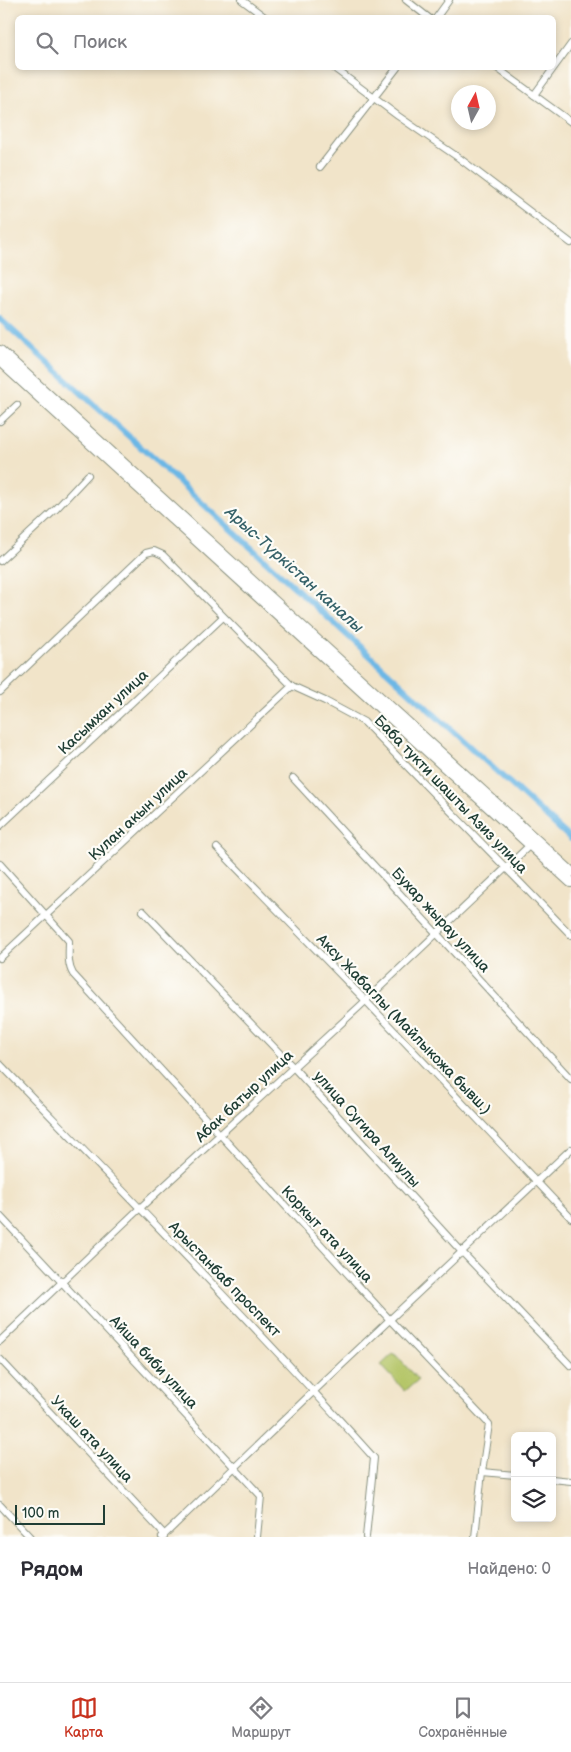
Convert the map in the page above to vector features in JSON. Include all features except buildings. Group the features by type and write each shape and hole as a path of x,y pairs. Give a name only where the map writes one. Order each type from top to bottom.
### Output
{"highway":[{"path":"0,351 571,872"},
{"path":"0,361 571,882"}],"street":[{"path":"242,0 262,15"},
{"path":"406,0 425,15"},
{"path":"438,15 449,0"},
{"path":"556,65 571,44"},
{"path":"337,70 398,116 459,158 571,243"},
{"path":"320,167 395,70"},
{"path":"500,70 571,122"},
{"path":"534,95 552,70"},
{"path":"0,421 16,405"},
{"path":"0,561 57,508 88,475"},
{"name":"Баба тукти шашты Азиз улица","path":"0,692 146,553 154,551 163,555 292,686 364,722 571,935"},
{"name":"Касымхан улица","path":"0,826 223,617"},
{"name":"Кулан акын улица","path":"0,958 292,686"},
{"name":"Бухар жырау улица","path":"293,778 571,1078"},
{"name":"Абак батыр улица","path":"0,1341 140,1208 366,1001 436,932 530,845"},
{"name":"Аксу Жабаглы (Майлыкожа бывш.)","path":"217,848 366,1001 571,1218"},
{"path":"0,864 47,915"},
{"name":"улица Сугира Алиулы","path":"143,912 294,1067 461,1251 571,1366"},
{"name":"Коркыт ата улица","path":"47,915 69,941 68,957 73,974 390,1320 489,1424 475,1537"},
{"name":"Арыстанбаб проспект","path":"0,1064 314,1390 374,1458 366,1537"},
{"path":"163,1536 314,1390 571,1148"},
{"name":"Айша биби улица","path":"0,1216 261,1496 257,1537"},
{"name":"Укаш ата улица","path":"0,1359 163,1536"},
{"path":"482,1472 511,1475"},
{"path":"556,1479 571,1481"},
{"path":"0,1505 30,1537"}],"green space":[{"path":"394,1353 418,1380 405,1391 381,1365"}],"waterway":[{"name":"Арыс-Түркістан каналы","path":"0,319 571,839"}]}
